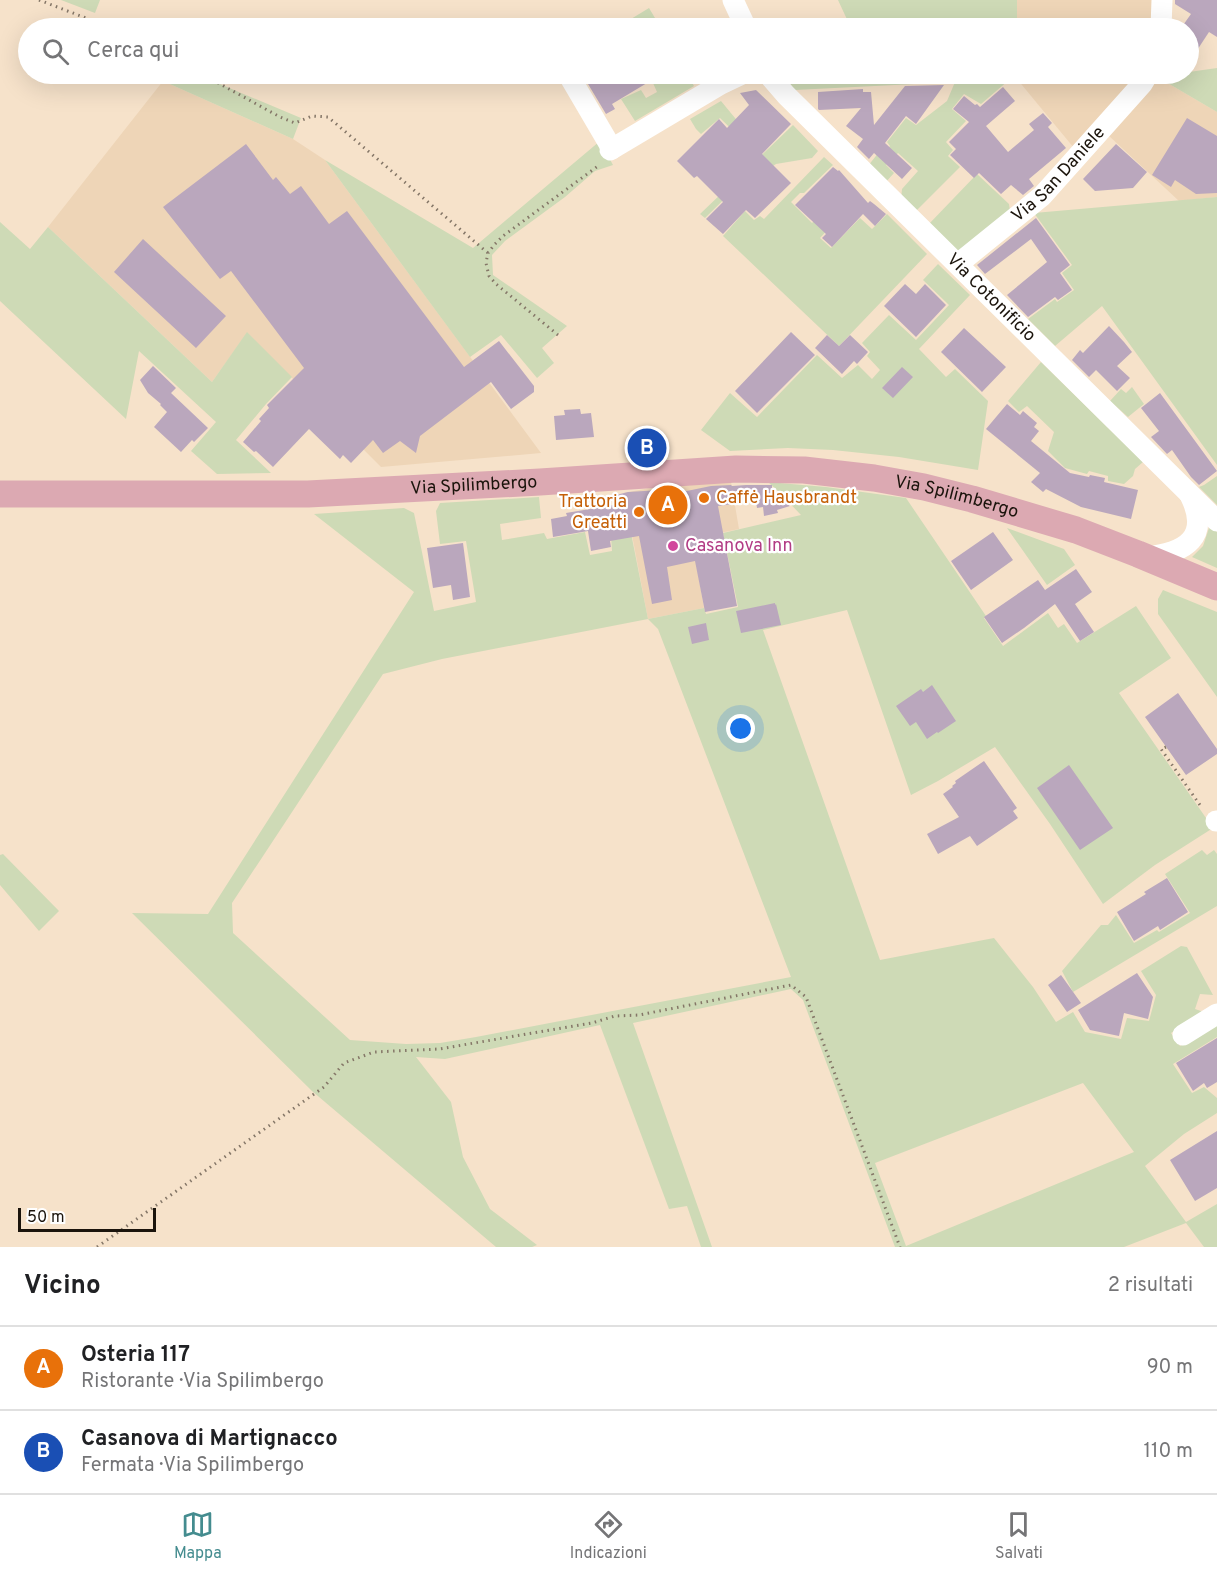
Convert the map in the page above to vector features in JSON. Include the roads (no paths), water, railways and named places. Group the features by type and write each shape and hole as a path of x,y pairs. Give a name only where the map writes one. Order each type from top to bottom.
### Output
{"main road":[{"name":"Via Spilimbergo","path":"0,494 308,494 551,482 736,469 804,470 874,478 972,499 1076,530 1217,587"}],"street":[{"path":"732,0 741,18"},
{"path":"1161,18 1162,0"},
{"path":"574,84 611,150 721,84"},
{"name":"Via Cotonificio","path":"777,84 1217,521"},
{"name":"Via San Daniele","path":"958,264 1042,196 1142,84"},
{"path":"1146,557 1174,553 1189,544 1198,521 1196,507 1188,491"},
{"path":"1184,1035 1217,1014"}],"place":[{"name":"Casanova di Martignacco","path":"647,448"},
{"name":"Caffė Hausbrandt","path":"704,498"},
{"name":"Osteria 117","path":"668,505"},
{"name":"Trattoria Greatti","path":"639,512"},
{"name":"Casanova Inn","path":"673,546"}]}
